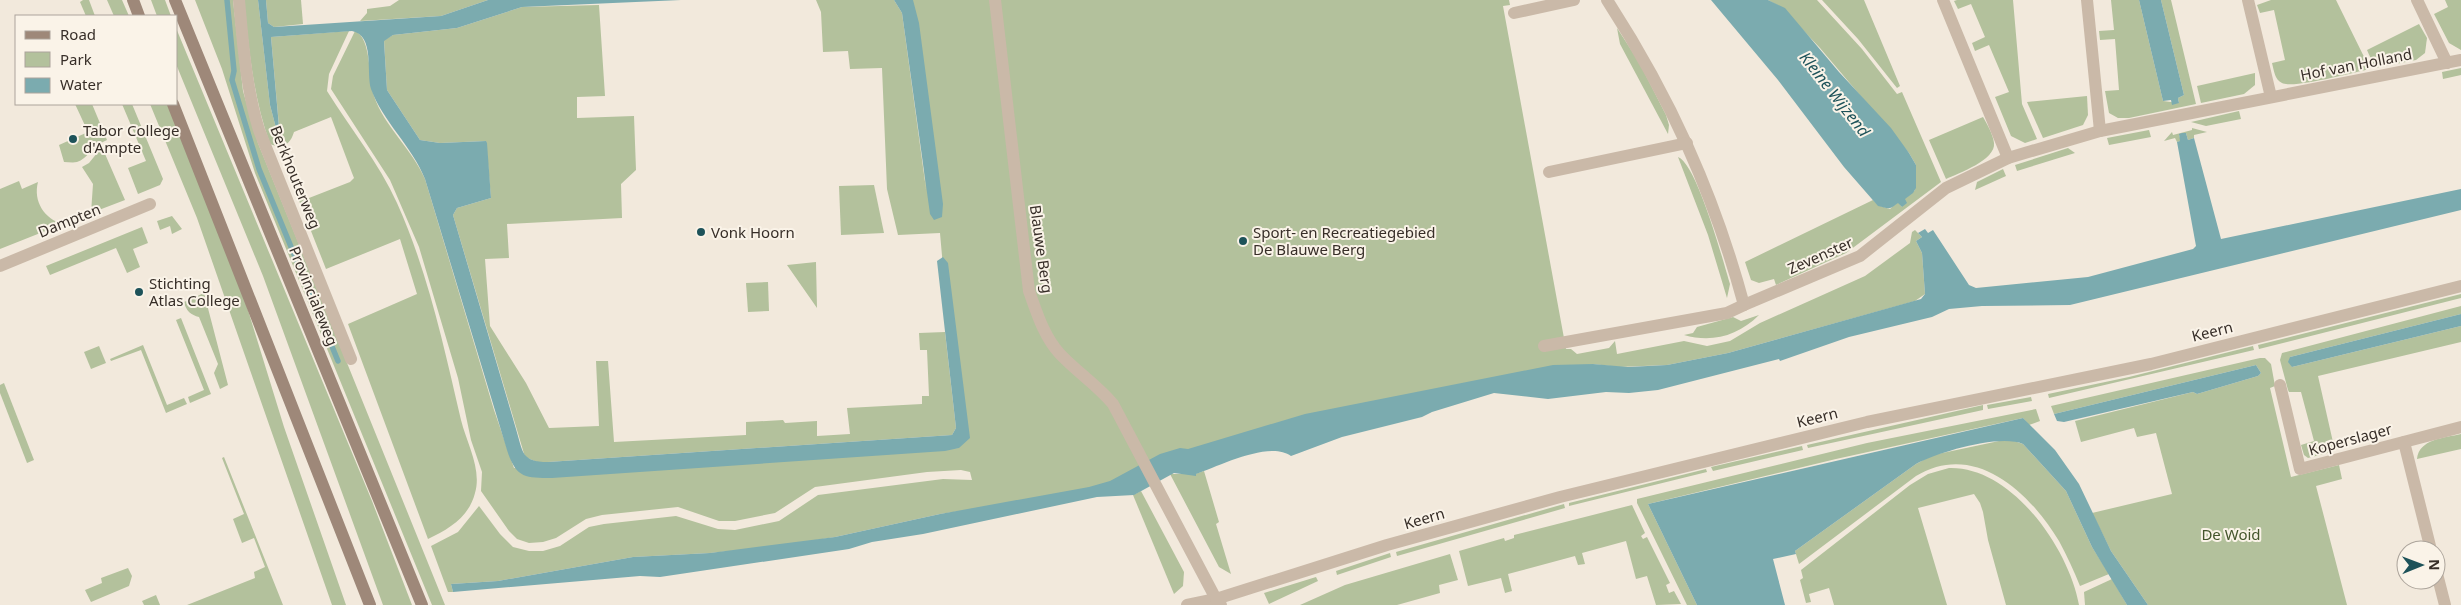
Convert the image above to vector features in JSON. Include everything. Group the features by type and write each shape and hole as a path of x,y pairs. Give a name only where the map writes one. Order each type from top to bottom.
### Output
{"main road":[{"path":"133,0 139,15"},
{"name":"Provincialeweg","path":"175,0 422,605"},
{"path":"174,105 370,605"}],"street":[{"name":"Berkhouterweg","path":"239,0 246,74 251,103 259,130 351,359"},
{"name":"Blauwe Berg","path":"994,0 1029,291 1043,328 1058,352 1098,387 1113,404 1218,602"},
{"path":"1514,13 1574,0"},
{"path":"1607,0 1642,54 1687,143 1716,214 1744,305"},
{"path":"1943,0 2008,158"},
{"path":"2087,0 2100,131"},
{"path":"2248,0 2271,97"},
{"path":"2417,0 2447,63"},
{"name":"Hof van Holland","path":"1925,204 1946,188 2008,158 2100,131 2461,60"},
{"path":"1549,172 1687,143"},
{"name":"Dampten","path":"0,266 150,204"},
{"name":"Zevenster","path":"1544,346 1727,313 1860,256 1925,204"},
{"name":"Keern","path":"1187,605 1218,602 1396,543 1560,497 1867,422 2151,364 2461,286"},
{"name":"Koperslager","path":"2280,386 2300,469 2461,427"},
{"name":"Koperslager","path":"2404,442 2428,540"},
{"path":"2441,590 2445,605"}],"green space":[{"path":"89,0 95,15 86,15 80,2"},
{"path":"107,0 122,0 129,15 114,15"},
{"path":"151,0 165,0 171,15 157,15"},
{"path":"195,0 233,0 243,91 258,143 445,605 432,605 255,173 222,69"},
{"path":"244,0 258,0 270,105 276,128 279,126 271,37 349,31 329,74 327,91 382,174 408,229 434,310 461,420 477,475 475,493 468,509 451,526 428,539 348,324 417,294 400,239 326,269 298,198 309,198 350,182 354,178 331,117 294,132 285,145 270,144 259,109 250,55"},
{"path":"266,0 301,0 303,24 274,27 268,23"},
{"path":"399,0 488,0 441,16 360,21 367,13 367,9 390,6"},
{"name":"Sport- en Recreatiegebied De Blauwe Berg","path":"816,0 894,0 902,13 926,189 907,0 1509,0 1510,5 1503,6 1566,349 1571,349 1577,354 1609,348 1615,341 1617,354 1684,341 1707,346 1730,341 1760,323 1865,276 1910,243 1912,232 1915,230 1922,237 1916,241 1922,253 1925,294 1915,301 1728,353 1667,365 1619,367 1593,364 1441,397 1124,487 940,514 835,537 773,547 633,557 498,581 451,584 453,592 448,592 431,546 458,532 479,506 500,534 513,547 529,551 543,551 560,546 589,527 604,524 676,516 718,529 735,530 779,521 818,495 943,479 972,480 970,472 961,470 927,472 815,487 775,513 735,521 719,521 678,507 602,515 586,519 556,538 543,542 529,543 517,539 509,531 481,491 482,472 471,440 458,378 419,247 390,180 331,89 333,76 355,31 360,35 367,50 372,89 379,107 425,179 494,410 514,468 959,448 940,233 898,235 887,189 882,68 850,69 848,51 823,52 821,12"},
{"path":"1768,0 1817,0 1862,49 1897,94 1902,92 1941,182 1846,253 1776,285 1774,279 1759,283 1751,280 1745,262 1873,200 1879,205 1890,209 1898,202 1902,207 1904,199 1915,190 1916,165 1909,153 1820,48 1781,7"},
{"path":"1822,0 1864,0 1900,86 1897,88 1858,39"},
{"path":"2013,0 2022,104 2037,139 2025,143 2011,136 1995,97 2009,92 1989,45 1975,51 1972,43 1985,37 1971,4 1958,9 1954,1"},
{"path":"2111,0 2139,0 2163,101 2179,103 2178,98 2184,95 2161,0 2171,0 2196,104 2129,118 2118,118 2109,113 2105,91 2119,90 2115,39 2100,40 2099,31 2114,30"},
{"path":"2271,0 2336,0 2370,69 2298,84 2280,82 2275,75 2272,63 2285,60 2274,10 2260,13 2257,5"},
{"path":"2445,0 2461,0 2461,50 2449,43 2434,14 2448,7"},
{"path":"599,5 605,96 577,97 577,118 634,116 636,170 621,184 622,218 507,224 509,258 485,259 490,326 526,383 549,428 599,426 596,361 608,361 614,442 746,435 746,422 783,420 785,423 817,421 817,436 850,434 847,408 922,404 922,396 929,396 927,350 920,350 919,333 945,332 956,428 952,435 548,462 537,462 525,457 453,215 457,208 491,198 486,141 440,143 420,140 387,90 384,40 393,35 457,28 522,7"},
{"path":"2419,24 2427,38 2425,53 2416,60 2375,68 2367,50"},
{"path":"1617,28 1639,62 1666,115 1669,125 1668,134 1620,44"},
{"path":"178,33 372,501 412,605 383,605 263,276 178,69"},
{"path":"2461,68 2461,75 2443,79 2442,72"},
{"path":"2255,73 2255,85 2244,94 2201,103 2197,86"},
{"path":"2087,96 2088,115 2083,125 2043,138 2027,102"},
{"path":"75,105 92,105 107,140 98,145 81,160 64,162 59,145 88,132"},
{"path":"122,105 132,105 163,179 160,185 138,194 128,168 146,161"},
{"path":"150,105 168,105 243,294 284,427 346,605 332,605 197,218"},
{"path":"2239,111 2241,119 2206,126 2191,122"},
{"path":"1983,117 1990,129 1994,143 1993,149 1989,155 1976,165 1946,179 1929,140"},
{"path":"2192,128 2207,132 2194,135 2194,138 2188,140 2186,133 2179,135 2181,141 2177,142 2175,138 2164,141 2172,132 2173,135 2192,130"},
{"path":"2149,130 2151,137 2109,145 2107,138"},
{"path":"102,147 125,200 91,213 93,184 82,167 89,163"},
{"path":"2068,148 2075,153 2017,171 2015,165"},
{"path":"1678,157 1693,177 1709,214 1730,284 1727,298 1708,235"},
{"path":"2003,169 2006,176 1975,190 1977,182"},
{"path":"19,181 22,189 38,182 37,196 41,208 50,218 63,224 0,249 0,189"},
{"path":"874,185 884,233 841,235 839,186"},
{"path":"172,216 182,229 172,234 170,226 160,230 157,221"},
{"path":"142,227 148,243 133,249 140,267 127,273 116,248 50,275 46,266"},
{"path":"816,263 817,308 787,265"},
{"path":"768,282 769,311 748,312 746,283"},
{"path":"204,293 228,385 220,389 214,373 218,364 199,317 189,312 184,302"},
{"path":"2461,294 2461,298 2259,349 2258,345"},
{"path":"2461,306 2461,314 2290,357 2292,367 2461,326 2461,342 2318,376 2335,451 2308,458 2304,455 2301,445 2314,441 2301,392 2289,392 2288,390 2280,360 2282,353"},
{"path":"1759,315 1742,328 1724,336 1705,338 1684,335 1693,333 1697,327 1733,317 1741,321"},
{"path":"181,318 211,394 190,403 188,397 204,390 176,320"},
{"path":"143,345 167,405 184,398 187,404 166,413 141,350 111,361 110,359"},
{"path":"99,346 106,363 91,369 84,352"},
{"path":"2253,346 2254,350 2049,398 2048,394 2129,377"},
{"name":"De Woid","path":"2265,358 2271,364 2275,386 2270,388 2291,477 2339,465 2342,479 2316,486 2347,605 2148,605 2111,551 2092,513 2172,494 2156,433 2137,437 2134,428 2081,442 2075,421 2193,392 2197,394 2258,376 2261,373 2256,365 2054,414 2051,406"},
{"path":"4,383 34,460 27,463 0,393 0,385"},
{"path":"2031,397 2032,401 1988,409 1987,405"},
{"path":"1983,405 1983,410 1808,448 1807,445"},
{"path":"2036,409 2040,421 2029,425 2023,418 1836,459 1648,504 1697,605 1687,605 1637,503 1637,499 1867,443"},
{"path":"2461,434 2461,449 2417,459 2422,447 2427,443 2440,438"},
{"path":"1999,441 2014,441 2023,444 2066,491 2092,547 2109,574 2080,586 2059,541 2033,506 2017,490 1999,477 1980,468 1959,464 1938,466 1916,476 1799,564 1795,551 1916,464 1933,455"},
{"path":"1802,446 1803,450 1713,471 1711,467"},
{"path":"224,457 283,605 187,605 255,578 254,572 265,567 254,538 242,543 233,519 244,514 222,458"},
{"path":"1949,468 1972,471 1994,481 2015,496 2034,515 2050,537 2063,560 2073,583 2079,605 2006,605 1988,540 1983,512 1974,494 1918,508 1947,605 1834,605 1829,588 1809,594 1811,602 1806,603 1800,580 1803,578 1801,570 1910,485 1928,474"},
{"path":"1706,469 1707,472 1569,506 1569,503"},
{"path":"1204,471 1219,522 1216,524 1231,574 1219,567 1170,474 1195,474"},
{"path":"1141,491 1184,572 1183,586 1174,594 1133,495"},
{"path":"1564,504 1565,508 1397,556 1396,552"},
{"path":"1632,505 1645,533 1641,536 1643,539 1647,537 1670,583 1666,585 1669,593 1674,591 1681,604 1656,605 1647,576 1636,579 1626,541 1582,553 1585,564 1578,565 1575,556 1508,574 1512,591 1505,593 1501,578 1468,586 1459,551 1504,538 1505,541 1514,538 1514,535"},
{"path":"1390,553 1391,557 1337,575 1336,571"},
{"path":"1450,554 1458,580 1439,585 1440,593 1397,605 1300,605 1345,585"},
{"path":"128,568 132,576 129,586 91,602 85,590 102,583 101,578"},
{"path":"1316,577 1318,581 1269,604 1264,593"},
{"path":"2112,579 2127,605 2085,605 2084,592"},
{"path":"156,595 160,605 144,605 142,601"}],"water":[{"path":"258,0 266,0 268,23 274,27 441,16 488,0 681,0 522,7 457,28 393,35 384,41 387,90 420,140 440,143 486,141 487,143 491,198 457,208 453,215 520,444 528,458 539,462 548,462 952,435 956,428 937,261 943,257 948,263 970,438 959,448 945,451 552,478 528,477 518,471 510,459 507,450 425,179 413,156 376,101 371,89 367,47 364,40 359,34 352,31 271,37 279,127 276,128 270,105"},
{"path":"894,0 913,0 919,23 943,204 942,217 934,220 930,214 902,13"},
{"name":"Kleine Wijzend","path":"1711,0 1768,0 1785,8 1839,72 1891,128 1909,153 1916,165 1916,188 1905,199 1907,203 1902,207 1898,203 1890,208 1878,206 1844,167 1778,80"},
{"path":"2139,0 2161,0 2184,95 2178,98 2179,103 2172,105 2171,100 2163,101"},
{"path":"2186,133 2188,140 2194,138 2221,239 2461,189 2461,210 2070,305 1982,306 1949,309 1932,317 1849,337 1780,361 1779,359 1658,390 1629,393 1606,392 1548,399 1494,393 1432,412 1422,417 1342,437 1291,456 1282,452 1271,451 1244,456 1196,474 1196,476 1174,473 1134,495 1097,497 923,534 872,542 849,549 660,577 640,576 453,592 451,584 498,581 633,557 710,553 835,537 940,514 1089,487 1110,481 1160,454 1180,448 1188,449 1305,414 1553,365 1593,364 1628,367 1667,365 1728,353 1921,299 1925,294 1922,253 1916,241 1922,237 1918,233 1925,229 1928,233 1933,230 1969,285 1976,288 2088,277 2193,249 2196,246 2177,142 2180,141 2179,134"},
{"path":"2461,314 2461,326 2292,367 2288,362 2290,357"},
{"path":"2256,365 2261,373 2258,376 2197,394 2193,392 2064,422 2057,421 2054,414"},
{"path":"2023,418 2055,450 2079,484 2111,551 2148,605 2127,605 2092,547 2066,491 2023,444 2012,441 1999,441 1969,446 1926,459 1916,464 1795,551 1796,554 1773,559 1785,605 1697,605 1648,504"}],"waterway":[{"path":"227,0 234,71 232,80 259,169 338,361"}],"place":[{"name":"Tabor College d'Ampte","path":"73,139"},
{"name":"Vonk Hoorn","path":"701,232"},
{"name":"Sport- en Recreatiegebied De Blauwe Berg","path":"1243,241"},
{"name":"Stichting Atlas College","path":"139,292"}]}
